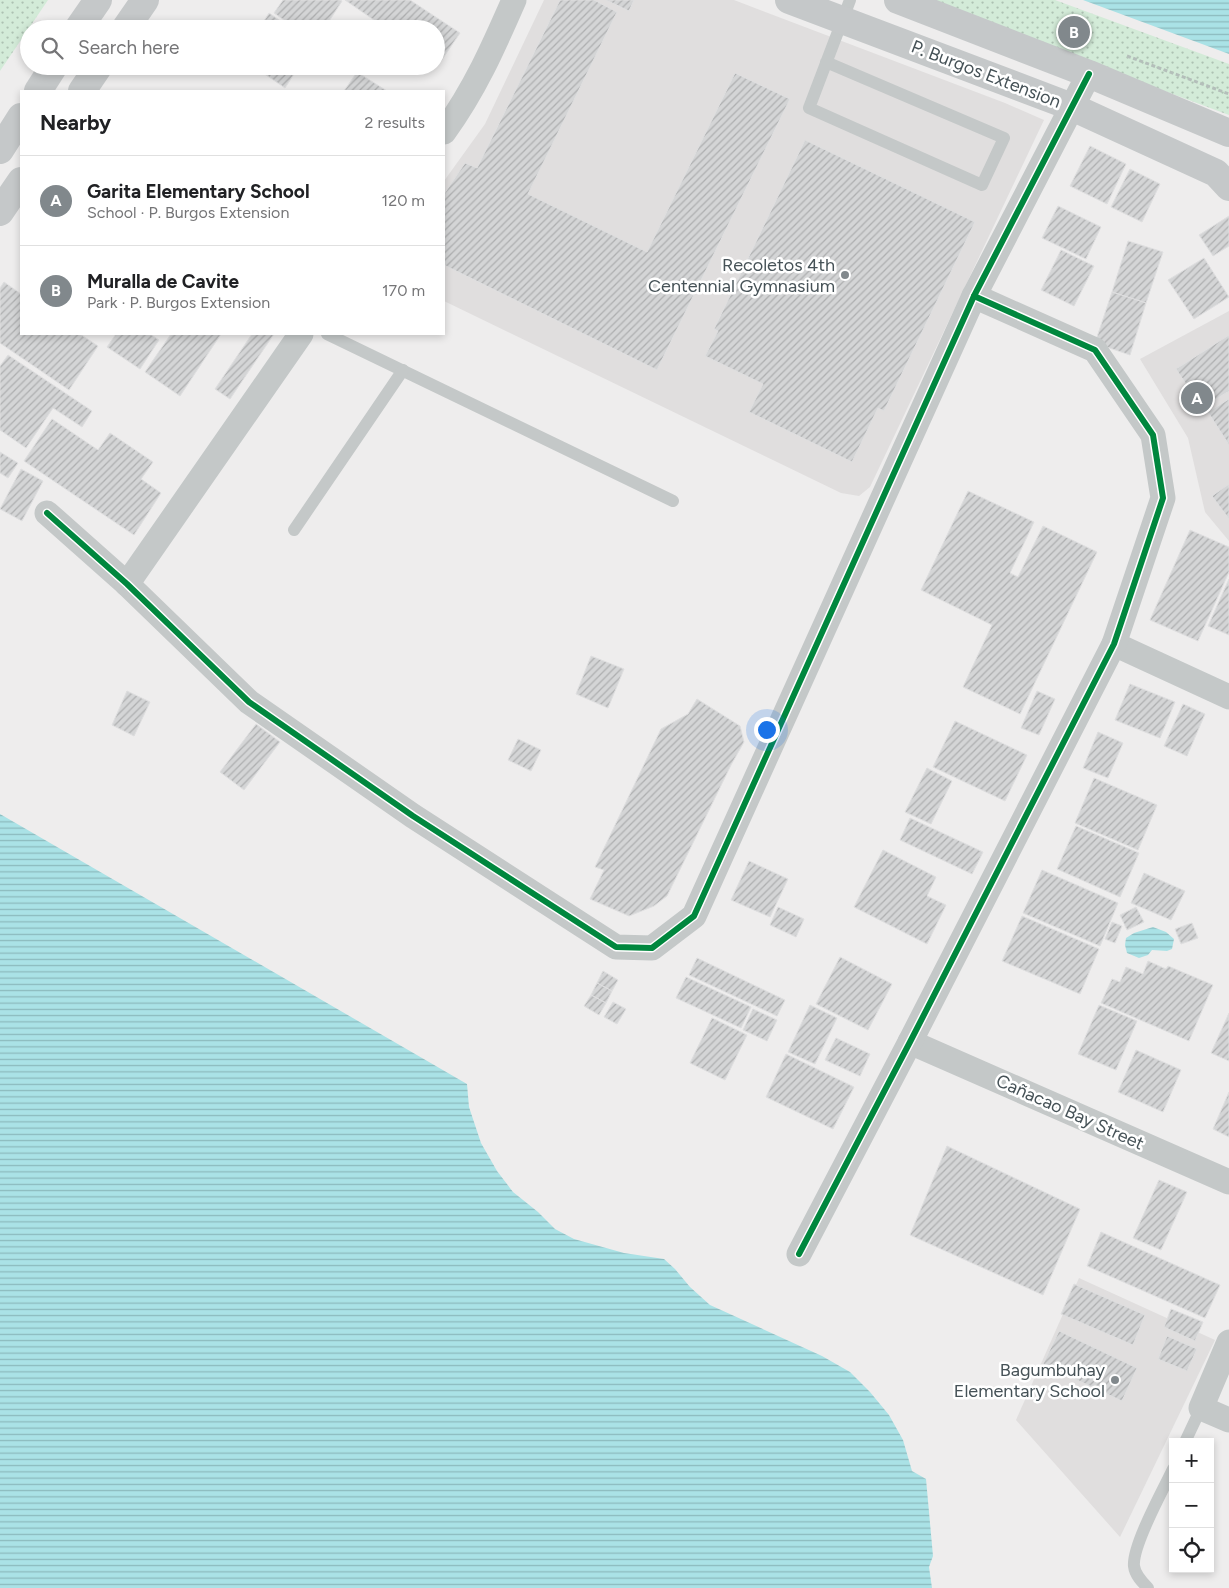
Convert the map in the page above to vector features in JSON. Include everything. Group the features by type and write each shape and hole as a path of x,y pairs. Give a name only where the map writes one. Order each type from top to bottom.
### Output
{"main road":[{"path":"84,20 98,0"},
{"path":"131,20 145,0"},
{"name":"P. Burgos Extension","path":"789,0 846,10 1072,107 1216,173 1229,187"},
{"name":"P. Burgos Extension","path":"898,0 1088,74 1229,134"},
{"path":"39,90 48,75"},
{"path":"83,90 94,75"},
{"path":"0,150 20,119"},
{"path":"0,212 20,182"}],"street":[{"path":"445,130 470,93 488,59 514,0"},
{"path":"47,512 127,584 249,702 413,816 616,947 652,948 694,916 974,296 1088,74"},
{"path":"799,1254 1114,644 1163,498 1153,435 1095,350 974,296"},
{"path":"127,584 300,335"},
{"path":"1114,644 1229,697"},
{"name":"Cañacao Bay Street","path":"910,1042 1229,1182"},
{"path":"1229,1342 1201,1408 1229,1420"}],"lane":[{"path":"826,62 1004,138 982,185 809,108 826,62 846,10"},
{"path":"329,335 673,501"},
{"path":"294,530 403,370"},
{"path":"1187,1438 1201,1408"},
{"path":"1148,1588 1140,1581 1134,1568 1135,1552 1169,1478"}],"shaded area":[{"path":"544,0 734,0 1005,103 1044,120 870,487 859,496 841,493 445,301 445,180 485,124"},
{"path":"1229,311 1229,541 1205,512 1188,438 1140,359"},
{"name":"Bagumbuhay Elementary School","path":"1079,1278 1215,1340 1120,1537 1016,1420"}],"green space":[{"path":"0,0 48,0 34,20 20,20 20,41 0,71"},
{"path":"920,0 1055,0 1229,64 1229,115"}],"water":[{"path":"1083,0 1229,0 1229,54"},
{"path":"0,814 467,1084 469,1107 481,1143 497,1171 513,1192 538,1212 555,1229 574,1239 624,1253 664,1259 710,1305 822,1356 850,1372 889,1415 903,1440 912,1471 926,1479 933,1556 929,1567 932,1588 0,1588"},
{"path":"1153,927 1166,932 1174,939 1172,949 1167,951 1152,950 1148,955 1139,958 1127,953 1126,938 1134,933"}],"building":[{"path":"283,0 342,1 330,20 284,20 274,13"},
{"path":"345,0 410,0 440,20 374,20"},
{"path":"560,0 594,0 617,12 528,194 647,252 735,73 790,99 657,370 445,265 445,193 465,163 477,168"},
{"path":"606,0 634,0 629,11"},
{"path":"269,13 279,20 265,20"},
{"path":"445,23 460,33 445,55"},
{"path":"266,75 293,75 285,88"},
{"path":"355,75 362,75 385,90 345,90"},
{"name":"Recoletos 4th Centennial Gymnasium","path":"805,140 975,222 884,411 878,408 852,462 749,412 763,384 705,356 718,331 714,329"},
{"path":"1090,146 1126,164 1107,204 1070,186"},
{"path":"1130,169 1160,184 1142,222 1111,207"},
{"path":"1058,206 1101,227 1086,259 1042,238"},
{"path":"1229,216 1229,246 1213,256 1199,235"},
{"path":"1128,241 1163,252 1146,303 1112,292"},
{"path":"1061,250 1094,266 1074,306 1041,290"},
{"path":"1204,258 1229,297 1194,319 1168,280"},
{"path":"4,282 20,293 20,335 82,335 98,346 69,390 0,343 0,288"},
{"path":"1112,292 1146,303 1130,355 1095,343"},
{"path":"115,335 152,335 159,340 140,369 107,347"},
{"path":"170,335 220,335 180,396 145,372"},
{"path":"251,335 273,335 230,399 215,389"},
{"path":"1229,335 1229,391 1202,408 1176,369"},
{"path":"8,355 92,411 82,427 53,408 26,448 0,430 0,366"},
{"path":"1229,399 1229,445 1208,412"},
{"path":"52,419 98,450 110,433 153,462 141,479 161,493 134,535 24,461"},
{"path":"0,452 18,463 8,478 0,473"},
{"path":"21,469 43,481 22,521 0,509"},
{"path":"1229,484 1229,519 1212,496"},
{"path":"968,491 1034,522 1010,573 1018,577 1043,526 1097,552 1020,714 963,687 992,625 921,590"},
{"path":"1190,530 1229,547 1229,572 1198,641 1150,620"},
{"path":"1229,579 1229,635 1208,626"},
{"path":"591,656 624,669 608,708 576,694"},
{"path":"1130,684 1175,702 1160,738 1115,720"},
{"path":"127,691 150,702 134,736 112,725"},
{"path":"1037,691 1055,699 1039,735 1021,728"},
{"path":"697,699 740,726 744,742 667,896 654,906 629,916 590,899 604,870 595,867 661,729 688,714"},
{"path":"1183,704 1205,714 1187,756 1164,746"},
{"path":"955,721 1027,755 1005,801 933,767"},
{"path":"256,724 280,742 244,790 220,772"},
{"path":"1098,732 1123,743 1108,778 1083,768"},
{"path":"518,739 541,750 531,771 508,760"},
{"path":"927,768 952,781 931,824 905,812"},
{"path":"1094,778 1157,805 1138,850 1075,823"},
{"path":"910,818 983,852 972,874 900,840"},
{"path":"1076,826 1139,853 1120,897 1057,869"},
{"path":"883,850 936,877 927,896 946,905 927,944 854,907"},
{"path":"749,861 788,879 770,917 731,900"},
{"path":"1042,870 1118,903 1100,946 1023,913"},
{"path":"1144,873 1185,891 1171,920 1131,903"},
{"path":"778,907 804,919 796,937 770,925"},
{"path":"1136,907 1144,922 1127,930 1120,915"},
{"path":"1022,916 1099,949 1080,994 1002,961"},
{"path":"1112,922 1122,926 1115,943 1105,939"},
{"path":"1192,923 1198,938 1181,944 1175,929"},
{"path":"840,957 892,984 868,1030 816,1004"},
{"path":"697,958 785,1000 777,1016 689,975"},
{"path":"1148,961 1166,969 1168,966 1213,985 1189,1041 1101,1003 1112,979 1120,982 1126,967 1143,974"},
{"path":"603,971 618,980 612,991 597,983"},
{"path":"686,977 751,1007 741,1028 676,998"},
{"path":"597,983 612,991 606,1003 591,995"},
{"path":"591,995 606,1003 599,1015 584,1006"},
{"path":"613,1002 626,1009 617,1024 604,1017"},
{"path":"810,1005 837,1018 815,1064 788,1052"},
{"path":"1099,1005 1137,1021 1116,1070 1078,1054"},
{"path":"753,1009 777,1020 767,1041 743,1030"},
{"path":"1229,1013 1229,1061 1211,1053"},
{"path":"712,1018 747,1035 725,1080 690,1063"},
{"path":"836,1038 870,1054 860,1076 825,1060"},
{"path":"1136,1050 1181,1070 1163,1112 1118,1092"},
{"path":"786,1054 854,1087 833,1129 766,1097"},
{"path":"1229,1092 1229,1137 1213,1129"},
{"path":"947,1146 1080,1209 1043,1295 910,1235"},
{"path":"1159,1180 1187,1192 1161,1250 1133,1238"},
{"path":"1101,1232 1220,1285 1205,1318 1087,1266"},
{"path":"1074,1284 1145,1315 1133,1345 1061,1314"},
{"path":"1171,1309 1203,1322 1195,1341 1164,1327"},
{"path":"1059,1331 1137,1368 1122,1401 1043,1364"},
{"path":"1167,1336 1197,1349 1187,1371 1158,1359"}],"cycle path":[{"path":"47,513 127,584 249,702 413,816 616,947 652,948 694,916 974,296 1089,74"},
{"path":"799,1254 1114,644 1163,498 1153,435 1095,350 974,296"}],"place":[{"name":"Muralla de Cavite","path":"1074,32"},
{"name":"Recoletos 4th Centennial Gymnasium","path":"845,275"},
{"name":"Garita Elementary School","path":"1197,398"},
{"name":"Bagumbuhay Elementary School","path":"1115,1380"}]}
